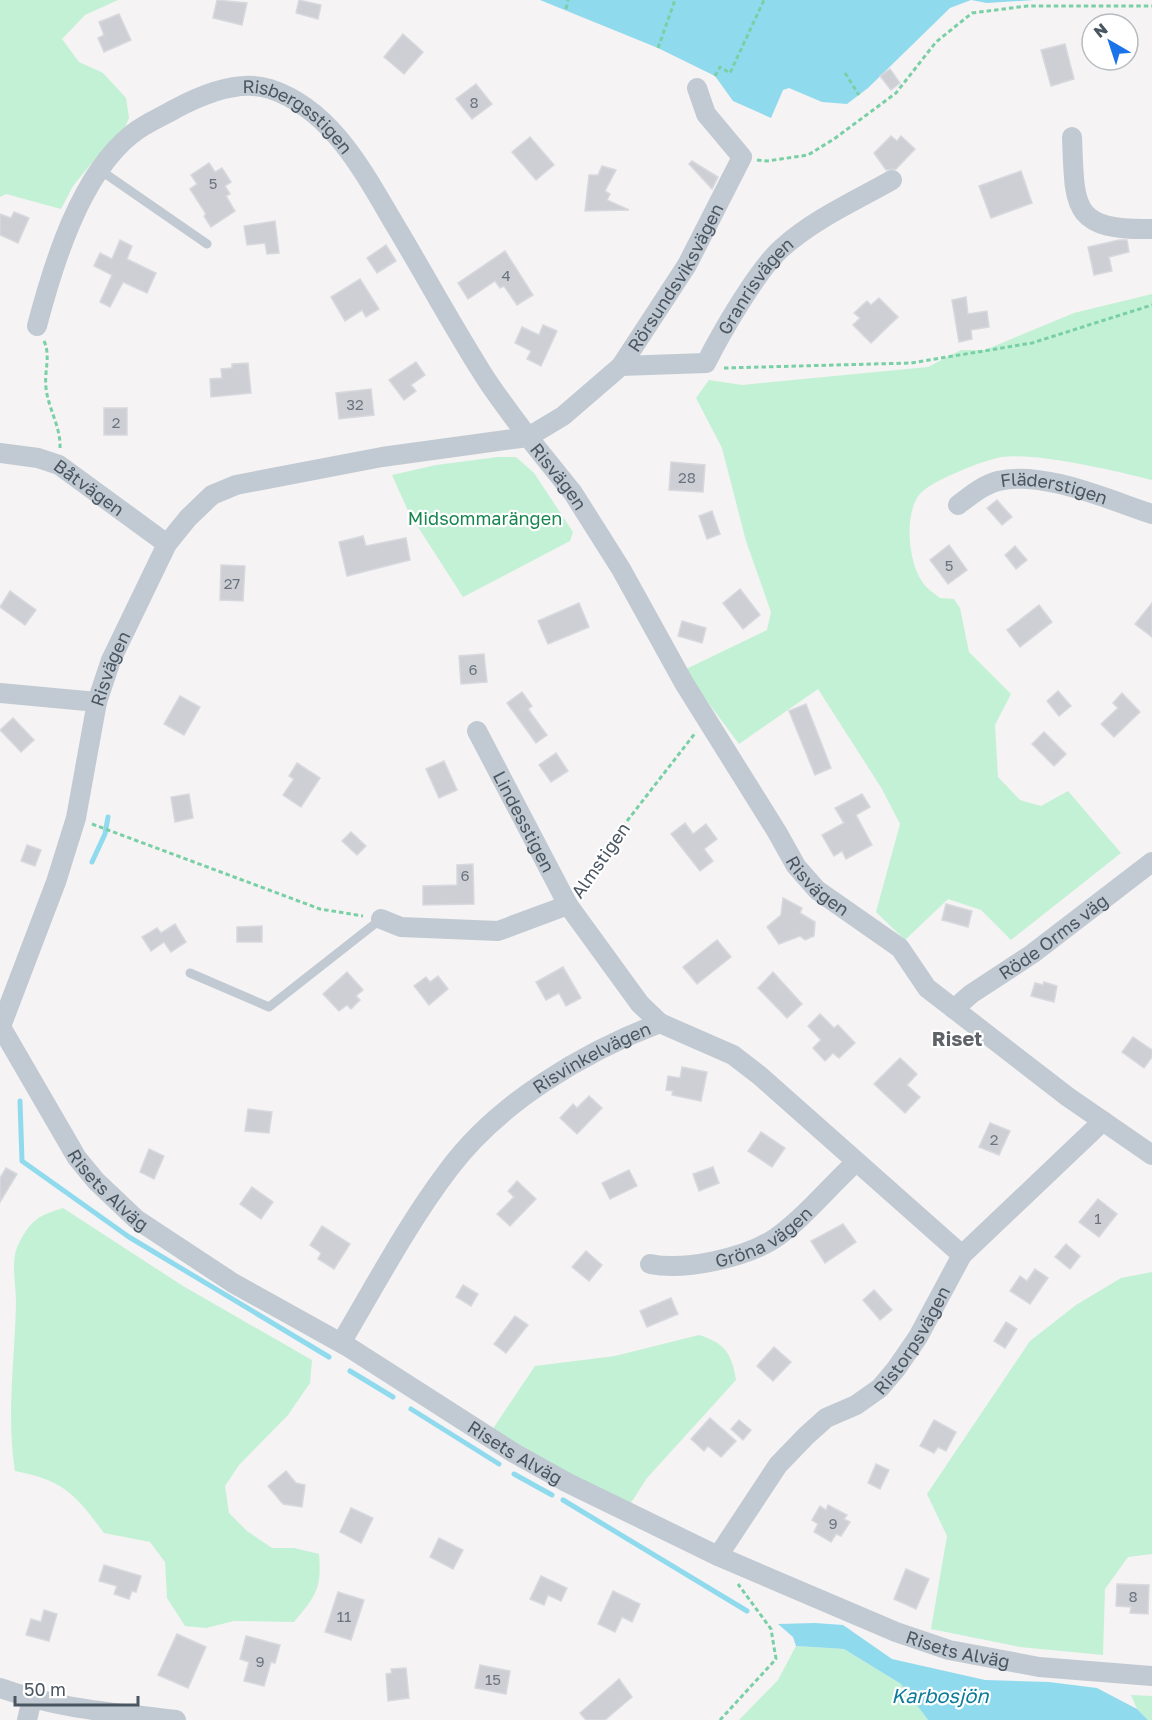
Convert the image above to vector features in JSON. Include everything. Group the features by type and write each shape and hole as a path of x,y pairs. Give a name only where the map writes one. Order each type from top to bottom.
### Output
{"street":[{"name":"Risbergsstigen","path":"37,326 49,279 68,232 100,170 132,134 196,98 225,90 269,88 307,109 326,125 355,160 482,371 528,437"},
{"path":"696,88 706,114 742,157"},
{"path":"1072,137 1075,197 1084,213 1094,222 1129,230 1152,229"},
{"name":"Rörsundsviksvägen","path":"528,437 563,416 621,366 687,265 742,157"},
{"name":"Granrisvägen","path":"706,363 751,290 780,250 809,226 892,180"},
{"path":"621,366 706,363"},
{"name":"Risvägen","path":"1,1028 56,882 76,818 97,702 111,660 167,544 188,518 212,495 237,485 382,457 528,437 573,493 621,569 684,683 777,832 796,867 818,890 900,948 927,988 1102,1121 1152,1155"},
{"name":"Båtvägen","path":"0,453 38,458 59,465 82,479 167,544"},
{"name":"Fläderstigen","path":"958,505 978,489 998,481 1041,479 1152,514"},
{"path":"0,693 97,702"},
{"name":"Lindesstigen","path":"477,732 568,905 640,1004 660,1023"},
{"name":"Röde Orms väg","path":"954,1009 1032,954 1152,862"},
{"name":"Almstigen","path":"381,919 400,927 498,931 568,905"},
{"name":"Risvinkelvägen","path":"341,1343 418,1213 450,1167 483,1131 536,1089 578,1061 618,1039 660,1023 733,1055 759,1075 962,1255"},
{"name":"Risets Alväg","path":"1,1028 77,1158 117,1203 174,1246 213,1271 341,1343 555,1476 718,1556 896,1632 949,1650 1039,1667 1152,1676"},
{"name":"Ristorpsvägen","path":"718,1556 778,1466 826,1419 856,1405 880,1388 896,1369 918,1336 962,1255 1102,1121"},
{"name":"Gröna vägen","path":"650,1264 674,1267 703,1263 759,1247 789,1226 855,1162"},
{"path":"0,1688 32,1699 102,1713 176,1720"},
{"path":"27,1720 32,1699"}],"lane":[{"path":"100,170 207,244"},
{"path":"190,973 269,1007 381,919"}],"path":[{"path":"566,9 568,0"},
{"path":"658,48 675,0"},
{"path":"715,76 720,67 730,73 764,0"},
{"path":"742,157 767,161 808,155 834,139 896,93 936,42 972,13 1028,6 1152,6"},
{"path":"845,73 859,95"},
{"path":"706,363 726,368 767,368 911,363 1032,343 1152,305"},
{"path":"37,326 47,349 46,388 60,439 59,465"},
{"name":"Almstigen","path":"568,905 603,852 707,719"},
{"path":"101,827 320,909 381,919"},
{"path":"720,1720 776,1659 771,1629 738,1583"}],"green space":[{"path":"0,0 118,0 85,15 62,39 79,62 103,73 126,98 129,118 122,134 104,148 73,186 61,209 6,194 0,197"},
{"path":"1152,294 1152,480 1056,460 1017,456 1002,457 958,472 924,490 914,504 910,526 911,552 923,583 940,598 954,599 960,608 969,652 1011,694 995,725 998,777 1020,800 1041,806 1068,791 1121,853 1011,940 981,910 948,899 905,940 876,912 900,824 882,789 818,689 739,744 684,670 767,630 771,612 746,541 722,448 696,398 709,380 742,385 928,367 961,350 985,350 1074,313"},
{"name":"Midsommarängen","path":"516,457 534,473 573,532 570,541 463,597 409,513 392,475 436,465"},
{"path":"63,1208 183,1286 312,1360 310,1383 288,1415 239,1465 225,1486 229,1513 247,1531 272,1548 294,1548 319,1554 316,1591 294,1622 234,1621 206,1628 185,1626 167,1598 165,1562 150,1542 104,1533 85,1508 57,1484 15,1471 11,1408 16,1250 36,1219"},
{"path":"1152,1272 1152,1554 1128,1557 1105,1589 1103,1655 1020,1647 931,1629 947,1536 927,1494 1030,1341 1076,1305 1121,1278"},
{"path":"699,1335 715,1342 726,1351 736,1380 647,1478 625,1512 492,1430 535,1366 615,1356"},
{"path":"796,1646 844,1649 901,1684 928,1720 739,1720 778,1680"},
{"path":"1131,1695 1152,1696 1152,1720 1148,1720 1137,1709"}],"water":[{"path":"540,0 971,0 950,8 868,88 847,104 822,102 789,88 783,90 771,118 733,101 715,76 658,48"},
{"path":"971,0 1034,0 987,3"},
{"name":"Karbosjön","path":"778,1624 843,1625 892,1659 985,1680 1049,1682 1097,1688 1137,1709 1148,1720 928,1720 901,1684 844,1649 796,1646 793,1637"}],"building":[{"path":"217,0 247,3 242,25 213,18"},
{"path":"299,0 321,5 318,19 296,13"},
{"path":"119,14 131,40 104,52 98,38 104,35 99,22"},
{"path":"403,34 423,52 404,74 384,57"},
{"path":"1065,44 1074,79 1051,86 1041,50"},
{"path":"890,69 900,83 891,90 880,76"},
{"path":"476,84 492,104 472,119 456,99"},
{"path":"891,136 897,141 901,136 915,149 896,169 886,170 874,153"},
{"path":"530,137 554,165 536,180 512,152"},
{"path":"692,161 718,177 712,189 689,164"},
{"path":"209,163 215,172 222,168 231,182 225,186 230,194 226,196 235,211 211,227 204,216 206,214 190,189 197,184 191,175"},
{"path":"602,166 616,170 605,191 610,194 607,200 629,210 585,211 589,175 598,175"},
{"path":"1021,171 1032,203 991,218 979,186"},
{"path":"14,212 29,218 18,243 0,235 0,214 11,218"},
{"path":"275,221 279,253 267,254 265,243 247,245 244,226"},
{"path":"120,240 132,246 127,259 156,273 147,293 123,282 110,307 100,302 112,275 94,266 100,253 112,259"},
{"path":"1127,240 1129,252 1109,257 1112,271 1094,275 1088,247"},
{"path":"386,245 396,261 377,273 367,258"},
{"path":"505,251 533,295 517,305 504,286 500,288 495,281 468,299 458,283"},
{"path":"360,279 379,309 366,317 362,310 345,321 331,297"},
{"path":"966,297 968,314 987,311 989,327 971,330 972,339 959,342 952,300"},
{"path":"879,298 898,317 871,343 853,325 860,318 854,313 867,301 871,305"},
{"path":"543,325 557,331 541,366 527,359 531,351 515,343 522,327 539,335"},
{"path":"416,362 425,375 411,385 416,391 404,400 389,380"},
{"path":"248,363 251,393 211,397 210,379 222,378 221,369 232,368 232,364"},
{"path":"371,389 374,415 339,419 336,393"},
{"path":"104,408 127,408 127,435 104,435"},
{"path":"671,462 705,465 703,492 669,490"},
{"path":"997,500 1012,517 1002,525 987,508"},
{"path":"712,511 720,534 707,539 699,516"},
{"path":"363,536 366,546 406,538 410,560 347,576 339,542"},
{"path":"949,545 967,570 948,584 930,560"},
{"path":"1015,546 1027,560 1016,569 1005,555"},
{"path":"221,565 245,566 243,601 220,600"},
{"path":"740,589 760,615 743,629 723,603"},
{"path":"10,591 36,610 25,625 0,607"},
{"path":"579,603 589,627 548,644 538,621"},
{"path":"1152,603 1152,637 1135,624"},
{"path":"1039,605 1052,622 1020,647 1007,630"},
{"path":"682,621 706,628 702,643 678,636"},
{"path":"484,654 487,682 461,684 459,656"},
{"path":"1058,691 1071,706 1059,716 1047,701"},
{"path":"522,692 532,706 528,709 547,735 536,743 507,703"},
{"path":"1122,693 1140,712 1114,737 1101,724 1118,708 1113,703"},
{"path":"180,696 200,707 184,735 164,724"},
{"path":"806,704 831,768 815,775 789,711"},
{"path":"13,718 34,740 21,752 0,730"},
{"path":"1044,732 1066,754 1054,766 1032,744"},
{"path":"556,753 568,771 551,782 539,765"},
{"path":"444,761 457,790 439,798 426,769"},
{"path":"297,763 320,778 301,807 283,795 294,779 289,776"},
{"path":"189,794 193,818 175,822 171,797"},
{"path":"862,794 870,807 856,815 872,845 846,859 842,851 834,856 822,835 844,823 835,808"},
{"path":"685,823 693,834 706,824 717,839 704,849 713,861 700,871 671,834"},
{"path":"351,832 366,846 357,855 342,841"},
{"path":"27,845 41,850 35,866 21,861"},
{"path":"473,864 474,904 423,905 423,886 457,885 457,865"},
{"path":"783,898 802,908 800,913 815,922 814,936 805,940 800,936 779,944 767,927 781,915"},
{"path":"946,904 972,911 968,927 942,920"},
{"path":"175,924 186,942 171,952 164,942 151,951 142,937 157,928 161,933"},
{"path":"262,926 262,942 237,942 237,927"},
{"path":"717,940 731,957 697,984 683,967"},
{"path":"563,967 581,998 566,1006 559,993 546,1000 536,982"},
{"path":"347,972 363,990 356,996 360,1000 351,1009 347,1005 339,1011 323,994"},
{"path":"773,972 802,1004 787,1018 758,988"},
{"path":"438,976 448,989 429,1005 414,986 426,977 430,982"},
{"path":"1044,982 1057,986 1054,1002 1031,996 1035,983 1043,985"},
{"path":"820,1014 834,1028 838,1025 855,1043 839,1058 833,1053 825,1061 813,1048 821,1040 808,1026"},
{"path":"1133,1037 1152,1050 1152,1057 1144,1068 1122,1052"},
{"path":"900,1058 917,1074 907,1085 920,1097 905,1113 874,1084"},
{"path":"682,1067 707,1072 701,1101 672,1095 673,1091 666,1090 668,1076 680,1078"},
{"path":"589,1096 602,1108 577,1134 560,1118 573,1104 577,1108"},
{"path":"248,1109 272,1112 269,1133 245,1131"},
{"path":"990,1123 1010,1131 999,1155 979,1147"},
{"path":"761,1132 785,1148 772,1167 748,1151"},
{"path":"149,1149 164,1156 154,1179 140,1172"},
{"path":"713,1167 719,1183 699,1191 693,1174"},
{"path":"6,1168 17,1174 0,1202 0,1178"},
{"path":"629,1170 637,1186 610,1199 602,1183"},
{"path":"517,1181 536,1199 510,1226 497,1214 514,1197 508,1191"},
{"path":"252,1187 273,1202 261,1219 240,1204"},
{"path":"1098,1199 1117,1214 1099,1237 1079,1222"},
{"path":"843,1224 856,1242 825,1263 811,1241"},
{"path":"322,1226 350,1244 334,1269 318,1259 321,1253 310,1245"},
{"path":"1066,1244 1080,1256 1070,1269 1055,1257"},
{"path":"586,1251 602,1265 589,1281 572,1267"},
{"path":"1035,1269 1048,1278 1030,1304 1010,1291 1020,1276 1027,1281"},
{"path":"463,1285 478,1294 471,1306 456,1297"},
{"path":"874,1290 892,1310 880,1320 863,1300"},
{"path":"671,1298 678,1314 647,1327 640,1311"},
{"path":"515,1316 528,1325 506,1353 494,1344"},
{"path":"1006,1322 1017,1329 1005,1348 994,1341"},
{"path":"774,1347 791,1362 773,1381 757,1366"},
{"path":"710,1418 736,1441 721,1457 708,1446 704,1451 691,1439"},
{"path":"739,1420 751,1430 743,1440 731,1429"},
{"path":"934,1420 956,1432 946,1451 938,1447 934,1453 920,1446"},
{"path":"876,1464 889,1470 880,1489 868,1483"},
{"path":"286,1471 296,1483 305,1485 302,1507 283,1504 268,1486"},
{"path":"828,1505 847,1515 844,1519 850,1522 841,1536 836,1534 831,1542 814,1532 818,1524 812,1520 820,1506 826,1510"},
{"path":"351,1508 373,1518 361,1543 340,1532"},
{"path":"439,1538 463,1550 453,1569 430,1557"},
{"path":"104,1565 141,1576 136,1592 132,1591 129,1599 114,1594 117,1586 99,1581"},
{"path":"906,1569 929,1579 916,1609 894,1599"},
{"path":"541,1576 567,1588 561,1601 548,1595 544,1605 530,1599"},
{"path":"1117,1584 1149,1585 1148,1614 1130,1613 1131,1607 1116,1606"},
{"path":"613,1591 640,1604 632,1622 622,1617 615,1632 598,1624"},
{"path":"338,1592 364,1600 351,1640 325,1632"},
{"path":"44,1610 57,1614 49,1641 26,1635 31,1619 41,1622"},
{"path":"177,1634 206,1647 188,1688 158,1675"},
{"path":"246,1636 280,1645 275,1663 271,1662 264,1686 244,1681 249,1662 240,1659"},
{"path":"480,1665 510,1671 506,1694 475,1688"},
{"path":"406,1668 409,1698 388,1701 386,1674 392,1673 391,1669"},
{"path":"619,1679 632,1697 605,1720 586,1720 580,1713"}],"waterway":[{"path":"92,862 105,834 108,817"},
{"path":"20,1101 22,1161 129,1237 329,1357"},
{"path":"350,1371 393,1397"},
{"path":"411,1409 499,1464"},
{"path":"514,1474 552,1495"},
{"path":"563,1500 747,1611"}],"district":[{"name":"Riset","path":"957,1038"}]}
